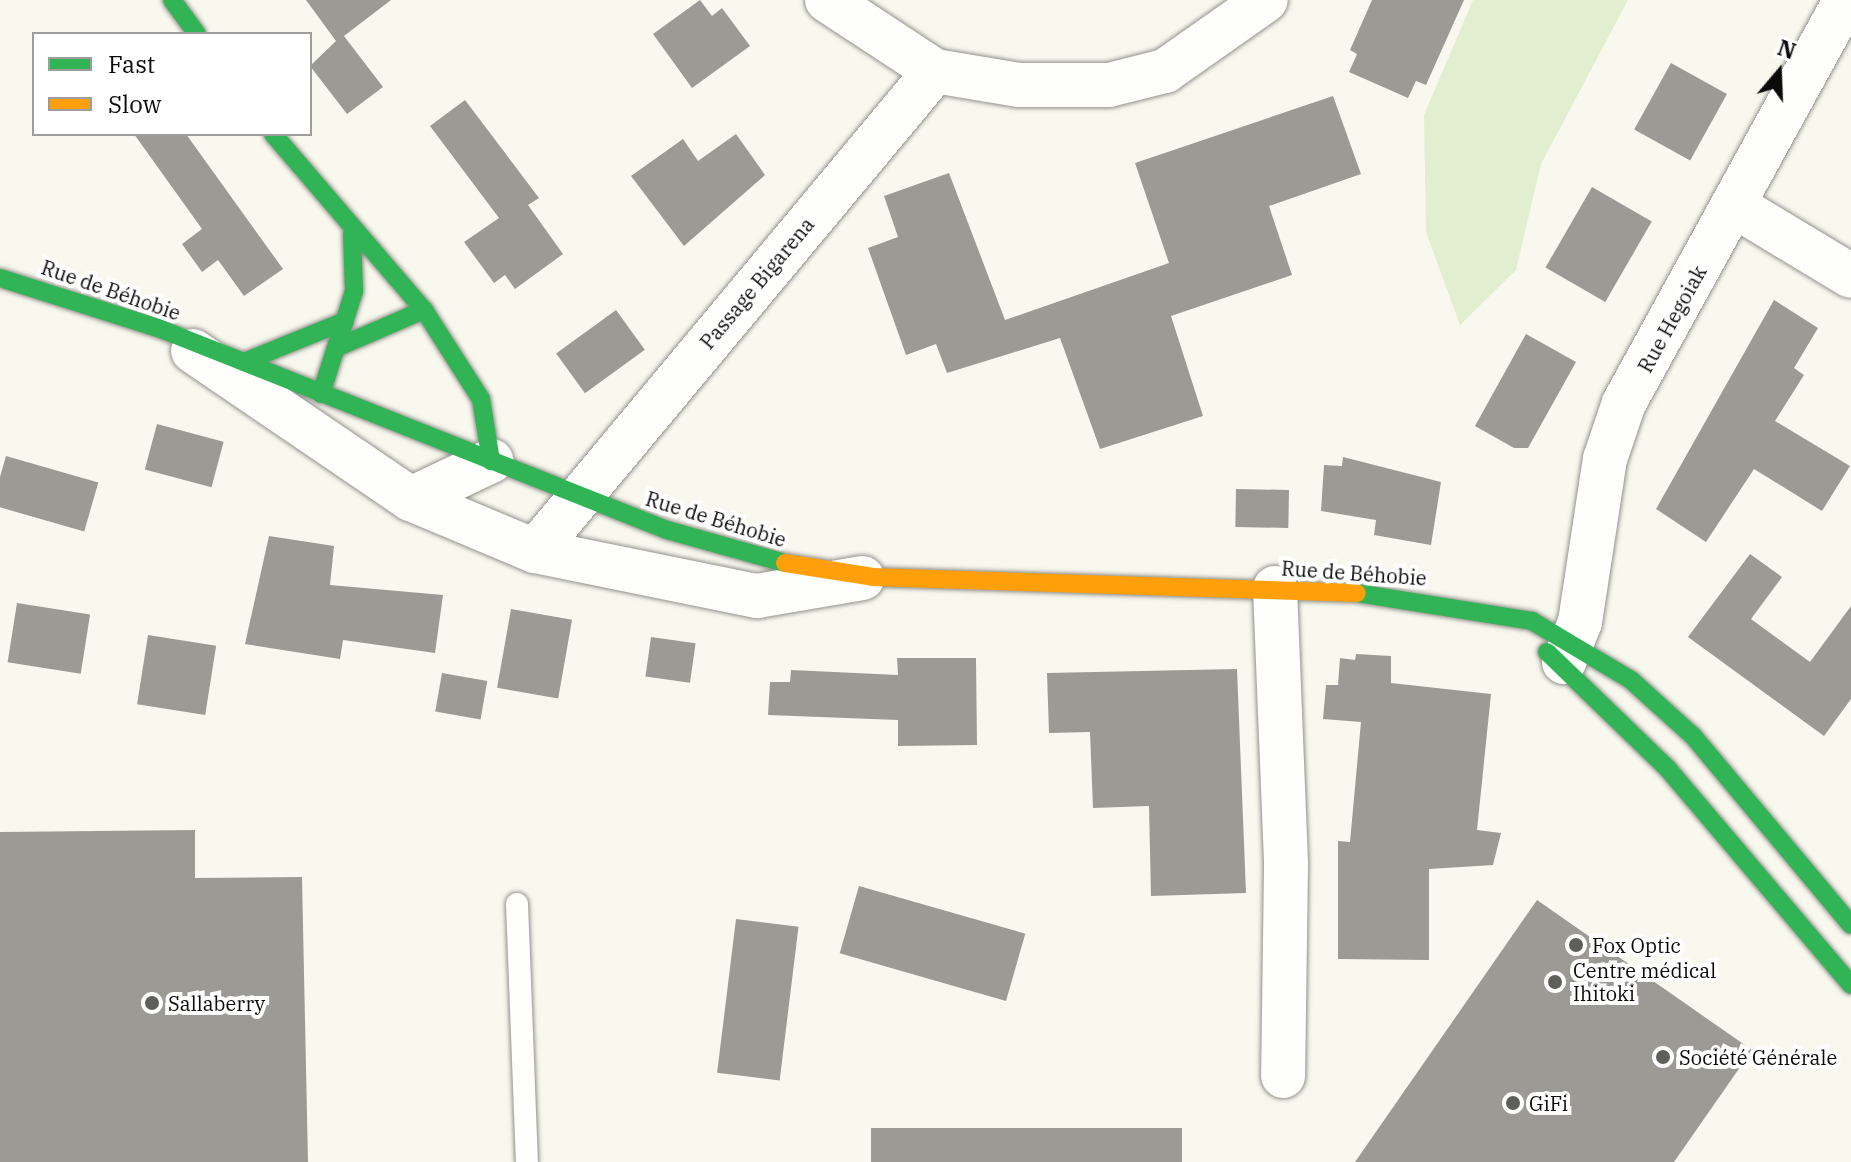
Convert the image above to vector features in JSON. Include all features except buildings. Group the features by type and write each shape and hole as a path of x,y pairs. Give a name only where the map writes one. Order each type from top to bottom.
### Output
{"main road":[{"path":"172,0 196,32"},
{"path":"275,136 352,234 424,310 481,399 491,461"},
{"path":"321,394 354,291 352,234"},
{"name":"Rue de Béhobie","path":"0,278 158,328 491,461 753,555 873,577 1275,588 1461,604 1631,680 1693,736 1851,925"},
{"path":"338,347 424,310"},
{"path":"244,362 345,321"},
{"name":"Rue de Béhobie","path":"1569,652 1851,985"}],"street":[{"path":"827,0 935,71 1019,85 1109,85 1165,71 1266,0"},
{"name":"Rue Hegoiak","path":"1569,652 1605,459 1624,403 1846,0"},
{"name":"Passage Bigarena","path":"535,551 579,494 935,71"},
{"path":"1735,206 1851,276"},
{"path":"158,328 411,499 535,551 757,596 873,577"},
{"path":"321,394 340,451"},
{"path":"411,499 491,461"},
{"path":"1275,588 1286,867 1283,1076"}],"lane":[{"path":"517,904 527,1162"}],"green space":[{"path":"1473,0 1628,0 1541,164 1516,270 1460,325 1426,232 1424,115"}],"traffic: fast":[{"path":"172,0 196,32"},
{"path":"275,136 424,310 481,399 491,461"},
{"path":"321,394 354,291 352,234"},
{"path":"0,278 158,328 667,530 785,563"},
{"path":"338,347 424,310"},
{"path":"244,362 345,321"},
{"path":"1357,593 1532,621 1631,680 1693,736 1851,925"},
{"path":"1547,652 1668,769 1851,985"}],"traffic: slow":[{"path":"785,563 873,577 1357,593"}],"place":[{"name":"Fox Optic","path":"1576,945"},
{"name":"Centre médical Ihitoki","path":"1555,982"},
{"name":"Sallaberry","path":"152,1003"},
{"name":"Société Générale","path":"1663,1057"},
{"name":"GiFi","path":"1513,1103"}]}
